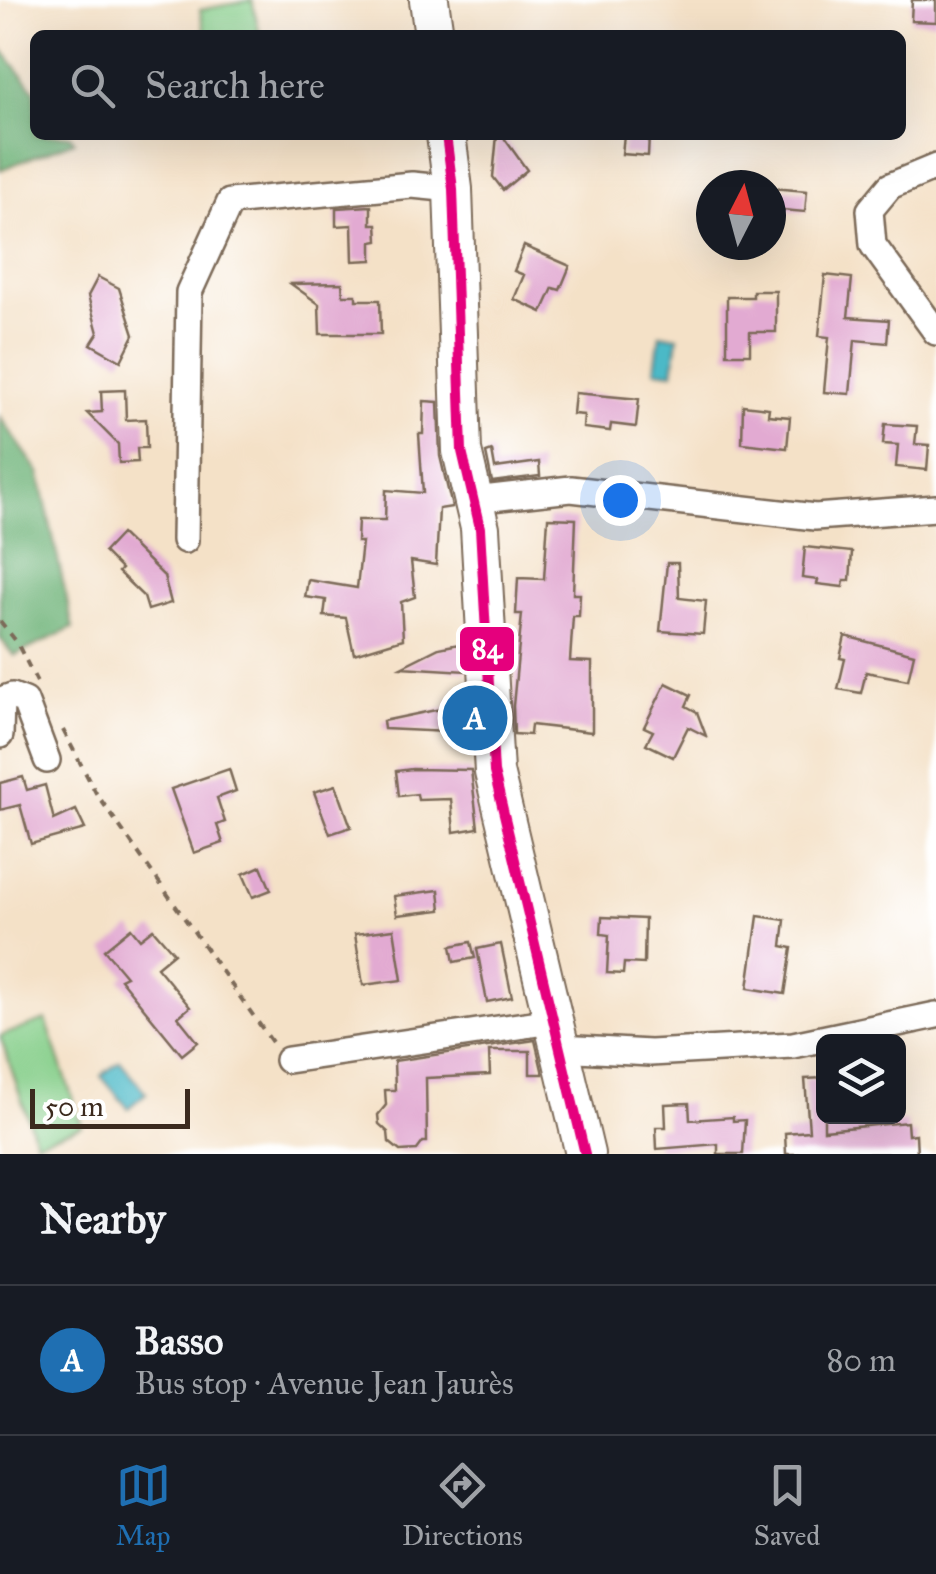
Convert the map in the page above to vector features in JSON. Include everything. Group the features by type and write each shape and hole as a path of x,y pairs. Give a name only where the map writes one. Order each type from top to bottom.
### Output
{"main road":[{"path":"430,0 433,30"},
{"path":"447,140 453,190 462,452 480,528 494,772 585,1154"}],"street":[{"path":"936,167 890,186 870,210 874,245 936,332"},
{"path":"185,540 189,292 230,202 412,185 453,190"},
{"path":"474,500 571,490 815,516 936,508"},
{"path":"0,735 1,700 12,696 25,701 47,760"},
{"path":"288,1060 556,1034 650,1054 792,1046 936,1015"}],"path":[{"path":"0,621 16,641 42,692"},
{"path":"60,726 96,793 267,1037 288,1060"}],"green space":[{"path":"252,0 259,30 204,30 200,10"},
{"path":"0,47 30,85 30,140 74,141 0,170"},
{"path":"0,417 39,472 73,628 14,656 0,638"},
{"path":"46,1020 82,1126 36,1142 0,1036"}],"water":[{"path":"660,334 678,337 673,372 655,370"},
{"path":"120,1061 146,1093 128,1108 101,1076"}],"building":[{"path":"912,0 936,0 936,22 911,21"},
{"path":"497,140 506,140 527,170 503,190 493,177"},
{"path":"623,140 649,140 648,156 622,154"},
{"path":"786,189 807,191 805,212 786,210"},
{"path":"371,206 371,224 377,224 378,241 372,242 372,260 353,261 352,225 336,226 336,208"},
{"path":"524,246 570,266 560,290 553,288 542,312 514,299 524,275 514,271"},
{"path":"825,275 852,278 848,317 889,320 887,343 855,340 850,394 824,392 829,337 819,336"},
{"path":"98,277 119,288 134,335 121,361 91,344 98,333 88,296"},
{"path":"342,283 343,295 356,295 356,300 380,300 381,334 320,334 319,304 291,284"},
{"path":"753,291 776,291 776,332 750,332 750,354 727,354 727,297 753,297"},
{"path":"125,390 126,420 146,419 147,448 137,448 138,462 119,463 118,444 87,413 102,412 101,391"},
{"path":"575,393 639,399 636,427 611,424 610,431 583,428 584,415 573,414"},
{"path":"424,401 438,402 440,456 452,507 439,509 436,565 411,561 415,597 401,602 403,639 354,654 346,618 324,616 326,600 305,597 308,580 357,588 362,542 357,542 358,520 385,520 386,490 423,493 419,434 423,434"},
{"path":"743,405 769,408 768,415 790,417 787,448 742,443"},
{"path":"885,424 917,426 915,444 929,445 927,470 896,467 898,445 883,444"},
{"path":"492,451 495,468 539,462 540,476 492,482 486,453"},
{"path":"548,518 576,519 573,594 580,594 579,616 573,616 570,661 592,662 592,732 531,725 530,735 514,734 522,614 516,614 518,578 544,579"},
{"path":"121,534 164,576 171,603 148,610 144,597 118,572 121,569 104,552"},
{"path":"805,547 852,552 850,580 844,580 843,587 802,578"},
{"path":"667,563 678,563 679,598 706,601 703,634 660,631"},
{"path":"845,636 914,654 908,680 866,672 861,693 838,689 845,659 840,658"},
{"path":"464,643 466,671 401,667 439,648"},
{"path":"666,683 691,695 686,706 697,712 706,736 688,727 673,757 646,744 653,731 644,727"},
{"path":"449,700 467,702 469,733 384,729 383,721 450,707"},
{"path":"229,769 236,791 217,798 225,822 217,825 223,843 194,853 171,789"},
{"path":"471,770 478,828 454,832 451,799 418,800 417,794 399,796 396,771"},
{"path":"23,777 27,790 45,785 54,820 76,810 85,829 31,844 20,805 0,810 0,783"},
{"path":"336,785 351,827 330,834 314,792"},
{"path":"261,866 271,890 253,897 243,874"},
{"path":"439,890 441,910 397,915 394,896"},
{"path":"758,916 785,920 782,946 792,948 785,994 748,988"},
{"path":"602,917 645,919 644,964 624,963 623,974 607,973 609,935 601,934"},
{"path":"131,928 140,939 153,929 174,953 157,967 190,1007 178,1017 198,1042 182,1055 120,979 126,976 104,950"},
{"path":"394,929 402,980 363,985 355,934"},
{"path":"471,942 475,958 454,962 451,946"},
{"path":"501,944 512,997 487,1002 477,949"},
{"path":"535,1040 543,1074 530,1074 530,1051 489,1051 490,1075 426,1078 427,1142 417,1150 400,1151 389,1142 378,1115 386,1105 385,1090 395,1090 394,1061"},
{"path":"816,1078 816,1124 824,1124 824,1130 907,1122 908,1135 916,1134 917,1154 786,1154 785,1133 809,1131 805,1079"},
{"path":"689,1103 690,1120 745,1120 743,1154 718,1154 718,1144 657,1149 656,1127 666,1127 665,1104"}],"transit line":[{"name":"84","path":"447,140 453,189 462,451 480,528 494,772 585,1154"}],"place":[{"name":"Basso","path":"475,718"}]}
